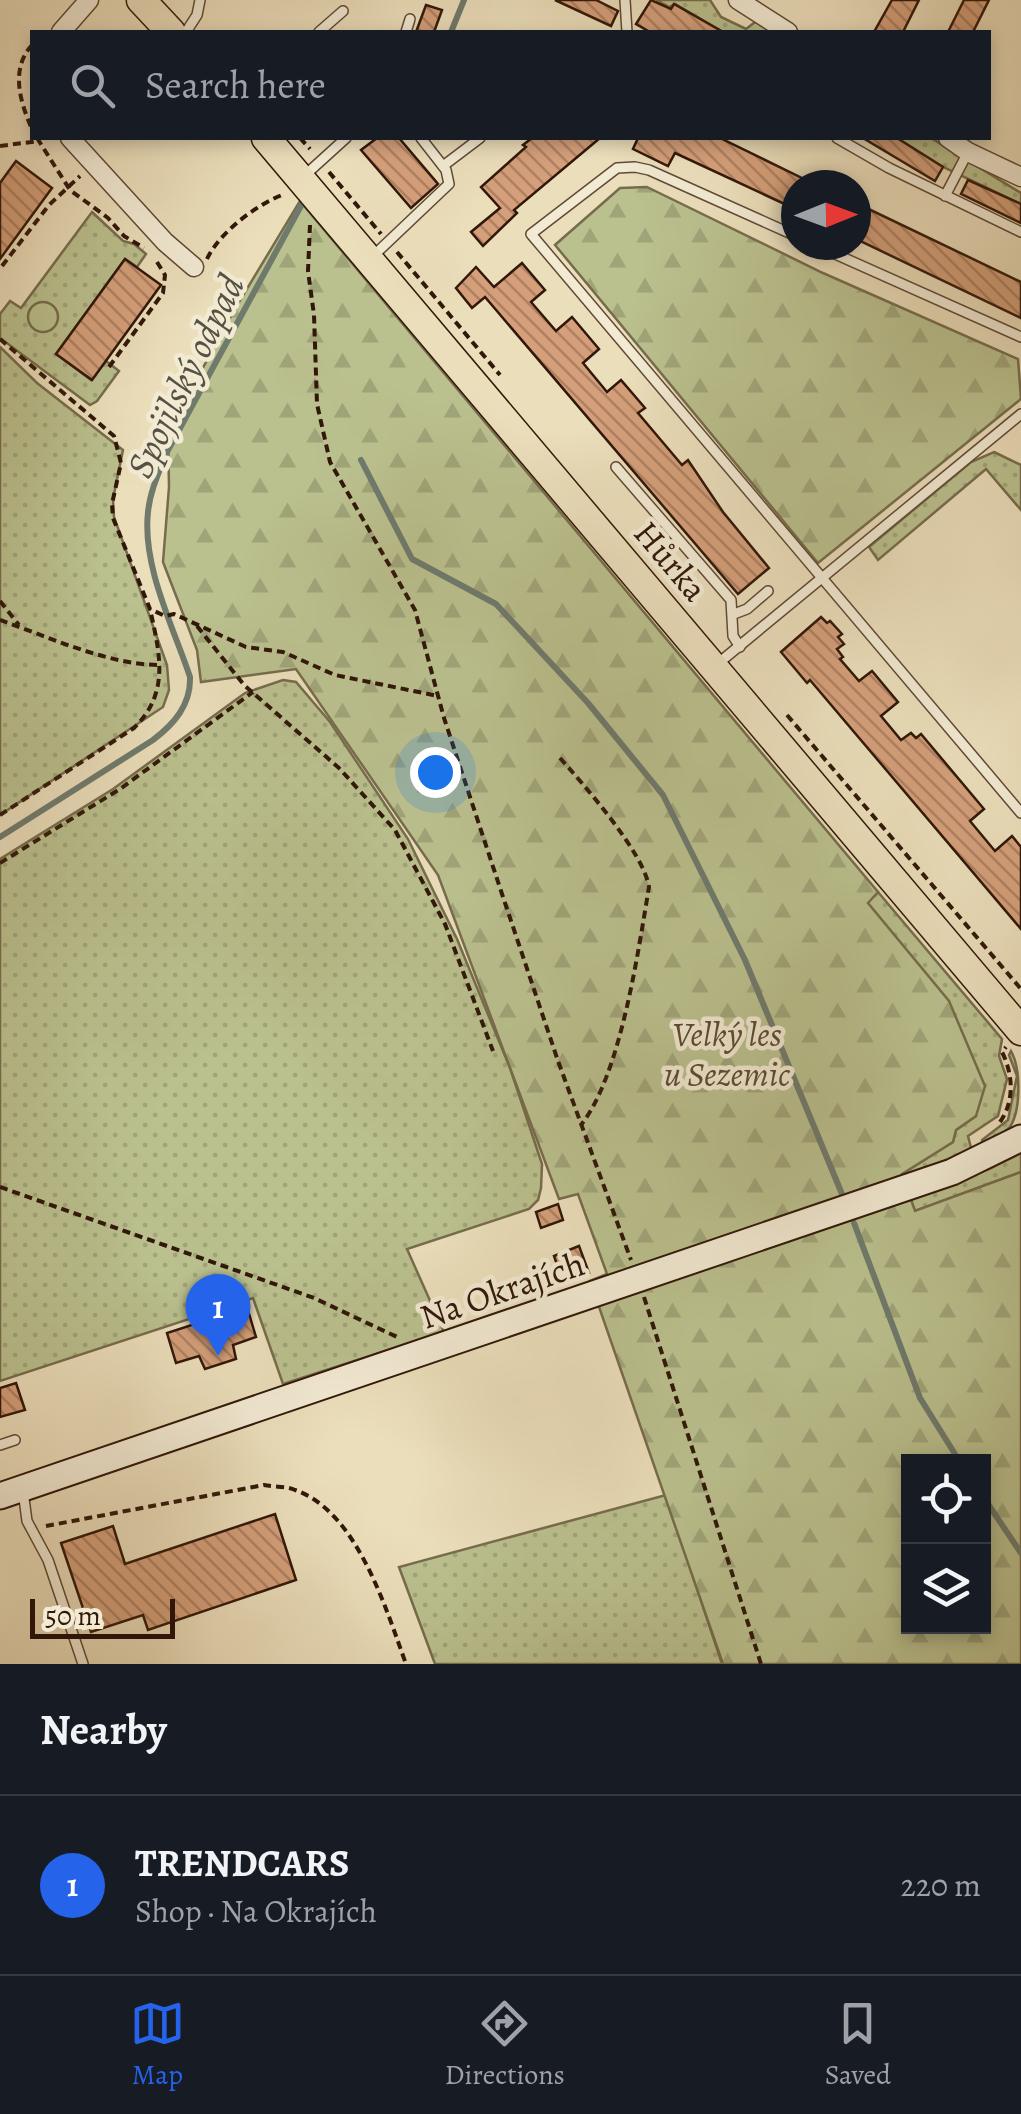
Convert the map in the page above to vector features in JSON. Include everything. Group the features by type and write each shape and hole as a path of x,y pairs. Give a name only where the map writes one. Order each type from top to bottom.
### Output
{"main road":[{"path":"141,0 169,30"},
{"name":"Hůrka","path":"269,140 311,170 320,202 379,252 713,668 1017,1036"}],"street":[{"path":"64,30 89,0"},
{"path":"738,0 785,30"},
{"path":"951,140 1021,178"},
{"path":"75,144 165,242 198,269"},
{"name":"Na Okrajích","path":"11,1492 952,1172 1021,1138"}],"lane":[{"path":"187,30 197,15 200,0"},
{"path":"625,0 626,30"},
{"path":"321,30 343,11"},
{"path":"407,30 410,19"},
{"path":"311,170 344,140"},
{"path":"379,252 446,190 449,176 423,140"},
{"path":"443,166 477,140"},
{"path":"840,140 1021,232"},
{"path":"946,196 968,152"},
{"path":"781,229 649,170 628,166 607,174 532,234 1021,813"},
{"path":"849,260 1021,337"},
{"path":"713,668 1021,414"},
{"path":"616,467 732,600 733,636 740,647"},
{"path":"734,614 747,609 768,591"},
{"path":"0,1445 15,1440"},
{"path":"11,1492 48,1560 83,1664"}],"path":[{"path":"30,47 23,56 19,73 22,102 30,124"},
{"path":"0,146 38,140 68,188 108,218 124,236 145,248 165,276 163,292 109,367"},
{"path":"301,140 311,170 379,252 502,378"},
{"path":"2,266 49,205 80,179 75,144"},
{"path":"198,269 213,246 263,203 280,196 311,170"},
{"path":"320,202 308,230 308,270 314,315 316,404 330,462 415,610 438,696 581,1125 639,1281 761,1664"},
{"path":"0,339 114,436 120,464 112,504 114,518 150,609 159,665 156,700 150,713 134,728 0,816"},
{"path":"0,601 21,627"},
{"path":"150,609 164,616 174,614 246,647 283,652 335,675 438,696"},
{"path":"0,620 142,664 159,665"},
{"path":"194,623 253,692 338,768 396,830 445,924 492,1051"},
{"path":"0,863 120,789 253,692"},
{"path":"783,710 1021,989"},
{"path":"560,758 609,817 648,875 649,887 627,1005 601,1092 581,1125"},
{"path":"989,1129 1005,1114 1012,1072 1002,1052 1017,1036"},
{"path":"0,1187 314,1298 405,1341 416,1356"},
{"path":"32,1529 264,1486 295,1490 332,1514 376,1580 406,1664"}],"green space":[{"path":"656,0 710,0 721,17 746,29 759,19 776,30 720,30 675,4 669,7"},
{"path":"899,140 934,140 1021,193 1021,204 943,167"},
{"path":"647,187 781,252 781,260 796,260 1018,359 1021,399 818,563 555,245 620,188"},
{"name":"Velký les u Sezemic","path":"300,201 878,892 868,903 949,1001 985,1086 976,1116 956,1130 953,1142 902,1174 915,1211 1021,1172 1021,1664 723,1664 590,1281 607,1274 578,1194 559,1199 438,875 296,669 201,682 197,650 163,562 169,487 168,432"},
{"path":"92,212 123,241 146,254 137,267 125,259 56,354 91,380 106,361 119,371 90,405 0,338 0,314 10,301 21,308"},
{"path":"43,302 57,311 58,317 49,331 43,332 29,323 28,317 37,303"},
{"path":"0,347 37,383 123,450 113,499 114,517 167,665 169,690 163,707 0,815"},
{"path":"994,452 1021,465 1021,510 986,469 878,560 869,547 971,462"},
{"path":"283,680 296,682 330,722 408,839 457,939 510,1068 542,1164 538,1200 529,1209 407,1249 444,1332 283,1384 253,1298 0,1381 0,859 113,789 245,693"},
{"path":"878,892 1002,1039 999,1056 1007,1079 998,1116 968,1136 972,1152 905,1182 902,1174 953,1142 956,1130 976,1116 867,902"},
{"path":"1011,1051 1018,1078 1014,1120 1007,1130 983,1146 982,1140 1008,1120 1017,1076"},
{"path":"1021,1153 1021,1172 915,1211 910,1198"},
{"path":"666,1495 722,1664 435,1664 399,1567"}],"building":[{"path":"555,0 596,0 618,11 611,26"},
{"path":"651,0 671,9 674,4 720,30 646,30 636,24"},
{"path":"892,0 919,0 904,30 875,30"},
{"path":"964,0 989,0 974,30 949,30"},
{"path":"426,5 442,10 435,30 417,30"},
{"path":"374,140 401,140 438,184 411,208 361,150"},
{"path":"529,140 598,140 514,210 517,213 483,246 471,232 500,208 481,187 526,147 523,145"},
{"path":"637,140 724,140 786,170 781,170 781,202 675,153 668,166 633,149"},
{"path":"866,140 900,140 943,167 935,181"},
{"path":"16,161 52,188 0,259 0,183"},
{"path":"968,180 1021,204 1021,223 961,194"},
{"path":"871,210 1021,282 1021,318 871,246"},
{"path":"125,259 161,285 92,380 56,354"},
{"path":"522,263 545,290 531,302 556,331 572,317 599,349 583,363 607,392 621,380 645,408 638,413 682,465 688,460 723,512 769,568 738,594 485,297 472,308 456,288 476,267 494,287"},
{"path":"821,617 842,634 838,637 844,644 837,649 843,657 840,659 859,681 872,671 898,702 881,716 901,740 911,733 916,738 921,734 984,809 970,821 995,851 1012,836 1021,847 1021,929 810,680 807,683 781,652"},
{"path":"558,1204 563,1220 541,1228 536,1212"},
{"path":"579,1246 589,1273 563,1282 554,1256"},
{"path":"247,1307 256,1337 233,1345 236,1359 205,1369 199,1356 176,1363 167,1333"},
{"path":"16,1383 25,1410 0,1417 0,1388"},
{"path":"275,1514 296,1580 148,1630 143,1615 91,1632 61,1543 113,1526 125,1564"}],"waterway":[{"name":"Spojilský odpad","path":"452,30 464,0"},
{"name":"Spojilský odpad","path":"0,837 153,740 184,705 190,677 154,574 147,533 151,497 167,452 302,204"},
{"path":"361,460 412,559 496,604 588,703 663,795 745,960 842,1194"},
{"path":"854,1223 920,1398 955,1454"},
{"path":"991,1508 1021,1553"}],"place":[{"name":"TRENDCARS","path":"218,1356"}]}
